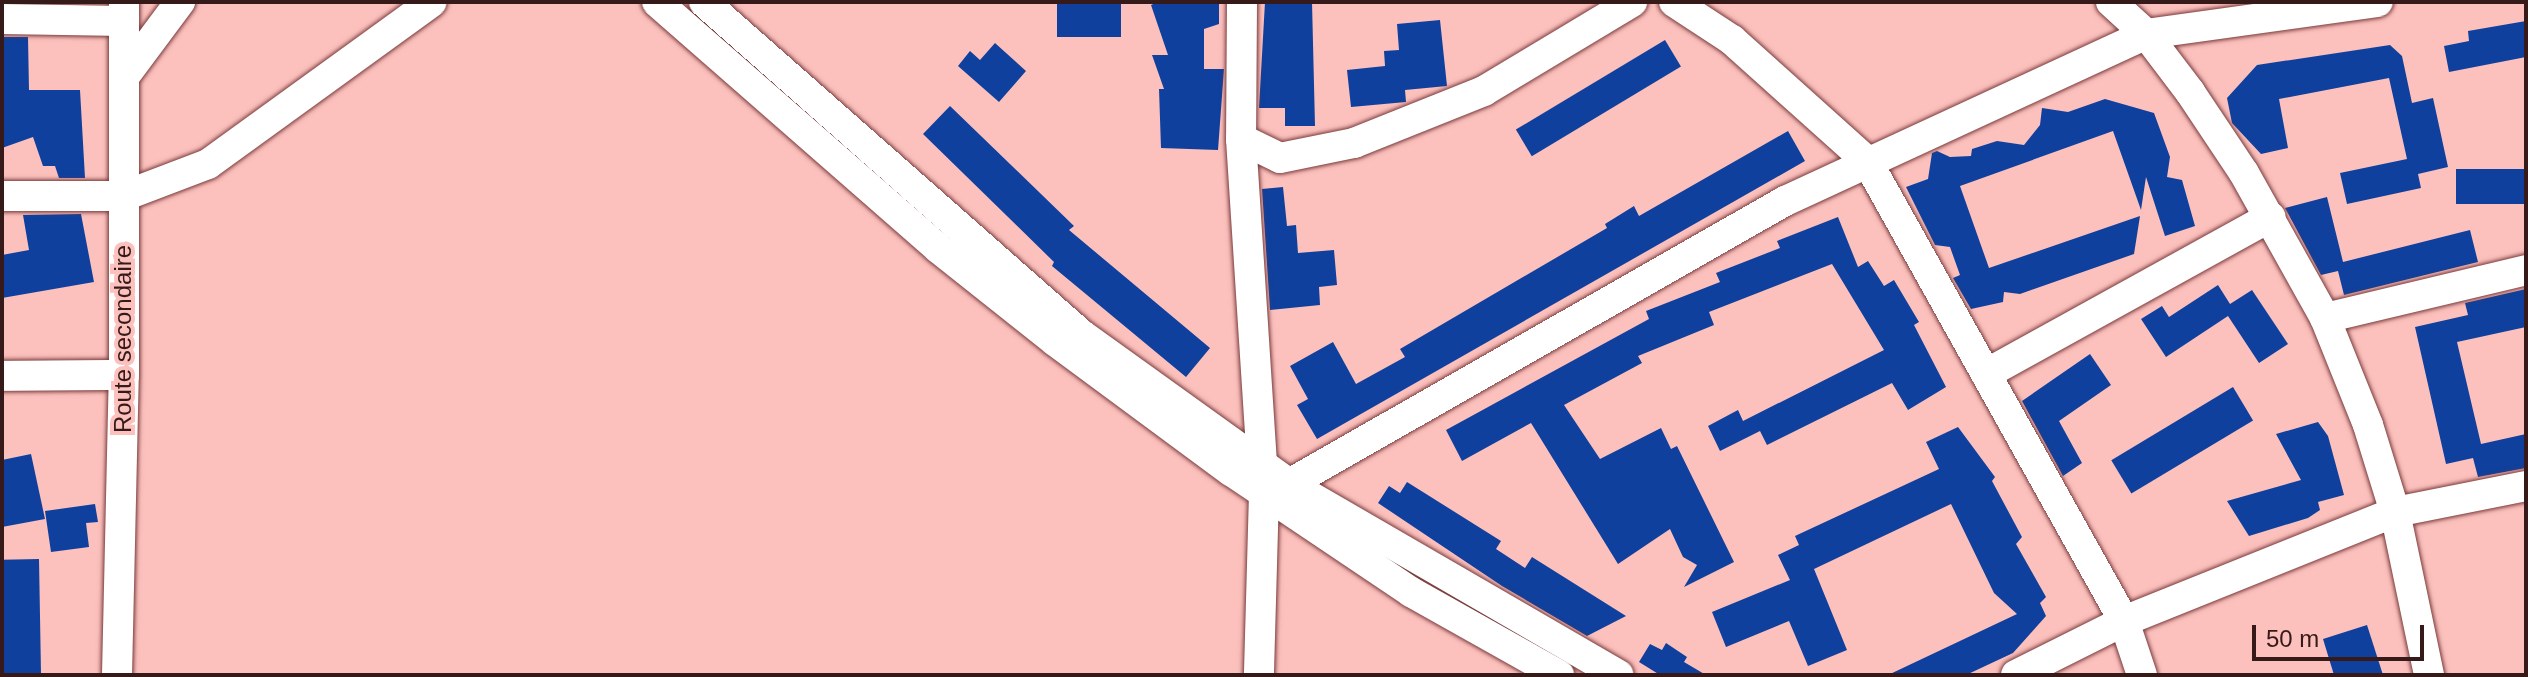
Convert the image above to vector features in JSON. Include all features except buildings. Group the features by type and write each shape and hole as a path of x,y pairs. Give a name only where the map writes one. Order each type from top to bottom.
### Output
{"street":[{"path":"124,77 180,2"},
{"path":"2,196 124,196 208,164 432,2"},
{"path":"657,2 938,248 1055,341 1271,481 1619,675"},
{"path":"704,2 1082,335 1411,592 1559,675"},
{"path":"1242,2 1241,139 1271,481 1259,675"},
{"path":"1241,139 1280,158 1354,143 1484,91 1632,2"},
{"path":"1674,2 1743,49 1867,161 2124,621 2142,675"},
{"path":"2111,2 2146,34 2270,217 2325,318 2368,425 2395,512 2429,675"},
{"path":"1271,481 1785,201 2146,34 2378,2"},
{"path":"2,19 124,12"},
{"name":"Route secondaire","path":"117,675 124,375 124,12"},
{"path":"1986,374 2270,217"},
{"path":"2325,318 2526,270"},
{"path":"2,376 124,375"},
{"path":"2016,675 2124,621 2395,512 2526,486"}]}
